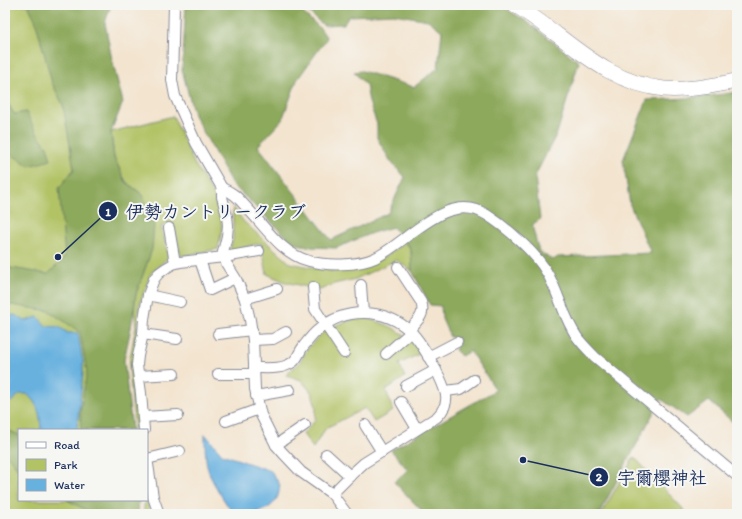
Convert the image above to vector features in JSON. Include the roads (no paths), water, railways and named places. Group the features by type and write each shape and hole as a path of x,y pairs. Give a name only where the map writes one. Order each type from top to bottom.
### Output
{"street":[{"path":"174,5 172,80 175,96 196,143 222,188 222,197 228,225 223,252 228,269 235,278 244,299 253,335 256,396 261,416 276,445 283,453 301,472 332,494 347,514"},
{"path":"515,5 530,14 589,60 614,75 627,80 644,85 675,89 704,87 737,81"},
{"path":"222,188 234,194 285,249 297,257 310,262 353,264 374,258 387,251 419,227 441,214 453,210 465,209 476,210 486,214 538,259 553,284 577,338 595,357 737,476"},
{"path":"169,228 175,263"},
{"path":"144,429 138,356 144,334 144,319 150,286 159,272 175,263 259,251"},
{"path":"200,260 210,290 235,278"},
{"path":"386,354 410,331 422,315 423,308 421,302 398,267"},
{"path":"361,285 363,313"},
{"path":"313,287 315,309 344,353"},
{"path":"244,299 278,289"},
{"path":"148,295 180,302"},
{"path":"218,374 281,367 293,362 298,358 303,347 316,331 346,315 363,313 376,314 388,317 410,331 436,370 446,392 445,406 437,417 364,463 332,494"},
{"path":"218,334 253,335 273,338 286,332"},
{"path":"144,334 177,338"},
{"path":"428,357 457,342"},
{"path":"406,386 436,370"},
{"path":"139,376 174,374"},
{"path":"446,392 461,388 474,380"},
{"path":"256,396 290,390"},
{"path":"401,402 417,429"},
{"path":"226,421 259,409"},
{"path":"143,417 178,415"},
{"path":"365,424 382,452"},
{"path":"276,445 305,425"},
{"path":"148,458 180,451"},
{"path":"326,454 350,476"},
{"path":"148,464 153,497 159,514"}],"water":[{"path":"15,315 25,321 38,317 46,326 59,327 68,333 78,333 83,362 83,373 76,429 41,429 38,410 34,402 27,394 20,394 11,402 5,397 5,316"},
{"path":"205,434 222,454 271,471 280,485 278,497 269,507 258,512 233,514 215,485 209,472 206,458"}],"place":[{"name":"伊勢カントリークラブ","path":"58,257"},
{"name":"宇爾櫻神社","path":"523,460"}]}
